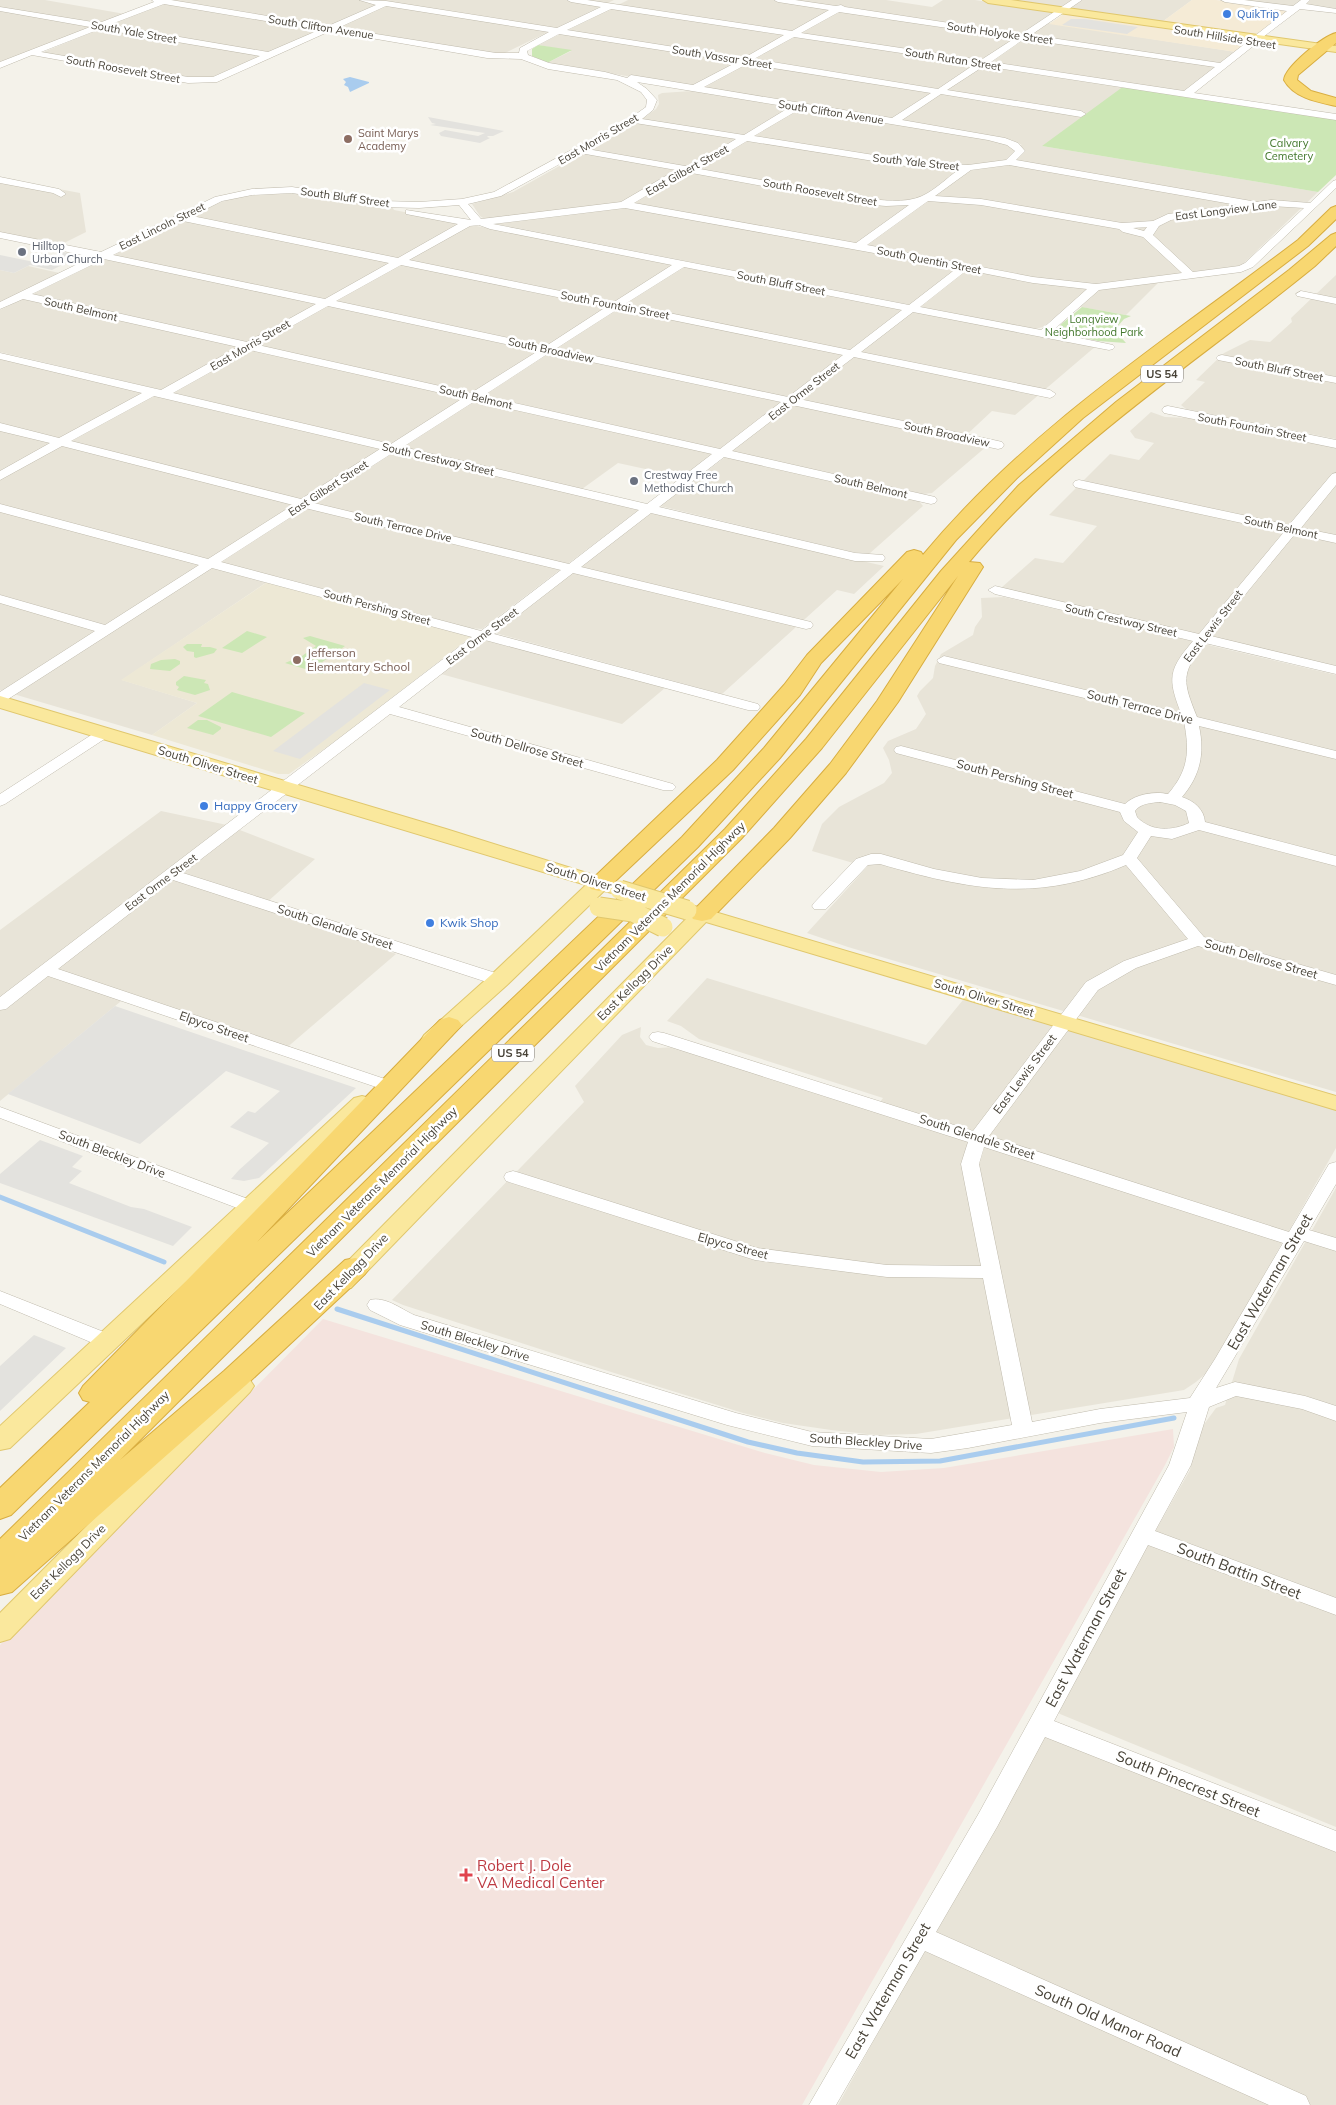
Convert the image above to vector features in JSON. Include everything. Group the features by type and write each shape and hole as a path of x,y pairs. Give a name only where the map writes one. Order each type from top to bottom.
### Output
{"highway":[{"path":"1336,37 1319,48 1294,71 1289,79 1297,89 1313,96 1336,102"},
{"path":"1294,71 1333,57"},
{"name":"Vietnam Veterans Memorial Highway","path":"0,1558 738,830 805,753 960,561 986,514 1042,443 1077,414 1303,243 1336,210"},
{"name":"Vietnam Veterans Memorial Highway","path":"0,1507 690,842 772,753 920,571 986,514 1103,420 1275,289 1336,238"},
{"path":"609,887 725,765 792,690 814,658 890,579 930,540 986,514"},
{"path":"694,912 792,823 856,746 910,667 979,557 986,514"},
{"path":"0,1491 449,1025"},
{"path":"0,1583 235,1378 355,1268"}],"main road":[{"name":"South Hillside Street","path":"988,0 1319,48 1333,57"},
{"name":"South Oliver Street","path":"0,700 439,833 609,887 1336,1103"},
{"path":"0,1441 382,1084 499,980 565,917 609,887"},
{"path":"565,917 576,912 599,907 624,910 646,917 665,938"},
{"name":"East Kellogg Drive","path":"0,1631 153,1478 355,1268 665,938 694,912"}],"street":[{"path":"0,66 161,0"},
{"name":"South Clifton Avenue","path":"161,0 623,79 635,84 648,93"},
{"name":"South Vassar Street","path":"363,0 389,2 556,31 1082,114"},
{"name":"South Rutan Street","path":"571,0 1336,117"},
{"path":"501,58 622,0"},
{"name":"South Holyoke Street","path":"778,0 1223,66"},
{"path":"648,93 692,89 700,86 853,0"},
{"path":"892,122 1078,0"},
{"path":"1225,0 1336,11"},
{"path":"1186,94 1306,0"},
{"path":"268,55 389,2"},
{"name":"South Yale Street","path":"2,11 268,55"},
{"path":"524,56 523,50 533,42"},
{"name":"South Roosevelt Street","path":"33,53 188,80 214,80 268,55"},
{"name":"South Clifton Avenue","path":"501,58 524,56 529,60 558,68"},
{"name":"South Clifton Avenue","path":"623,79 633,78 988,137 1014,144 1020,151 1009,162"},
{"name":"East Morris Street","path":"397,204 419,205 462,202 497,194 633,120 650,108 652,100 648,93"},
{"name":"East Gilbert Street","path":"468,223 567,214 626,204 685,169 695,168 798,106"},
{"name":"South Yale Street","path":"633,120 918,165 968,168 1009,162 1258,205"},
{"name":"South Roosevelt Street","path":"579,150 862,201 909,202 926,198 981,202 1122,226 1154,224"},
{"path":"858,246 968,168"},
{"path":"0,180 56,191 61,194"},
{"path":"1311,206 1336,183"},
{"name":"South Bluff Street","path":"276,190 305,191 382,204 397,204 399,210 468,223"},
{"name":"East Lincoln Street","path":"0,306 219,199 241,194 276,190"},
{"path":"462,202 480,222"},
{"name":"East Longview Lane","path":"1154,224 1168,217 1258,205 1290,203 1311,206"},
{"name":"South Quentin Street","path":"626,204 1033,280 1096,287 1234,270 1254,261 1311,206"},
{"name":"South Fountain Street","path":"180,217 1050,394"},
{"name":"South Bluff Street","path":"480,222 490,226 681,264 1109,346"},
{"name":"East Morris Street","path":"0,476 60,442 248,346 468,223"},
{"path":"1154,224 1147,235 1190,274"},
{"name":"South Roosevelt Street","path":"1122,226 1135,233 1147,235"},
{"name":"South Broadview","path":"0,235 103,255 998,445"},
{"name":"East Gilbert Street","path":"0,700 384,452 476,397 681,264"},
{"name":"East Orme Street","path":"0,1005 964,267"},
{"path":"1043,334 1096,287"},
{"path":"1301,294 1336,301"},
{"name":"South Belmont","path":"21,295 931,500"},
{"name":"South Crestway Street","path":"0,356 855,557 878,558"},
{"name":"South Bluff Street","path":"1222,358 1336,380"},
{"name":"South Fountain Street","path":"1168,410 1336,444"},
{"name":"South Terrace Drive","path":"0,428 304,504 806,625"},
{"name":"East Lewis Street","path":"1172,799 1188,780 1193,760 1194,739 1190,719 1179,694 1178,678 1184,660 1200,638 1336,478"},
{"name":"South Belmont","path":"1079,484 1336,539"},
{"name":"South Pershing Street","path":"0,508 754,708"},
{"name":"South Crestway Street","path":"995,590 1336,670"},
{"path":"0,600 107,630"},
{"name":"South Terrace Drive","path":"944,660 1336,755"},
{"name":"South Dellrose Street","path":"386,708 668,787"},
{"path":"1194,739 1231,730"},
{"path":"0,801 104,733"},
{"name":"South Pershing Street","path":"901,750 1128,809"},
{"path":"1197,825 1197,814 1192,808 1172,799 1148,798 1138,801 1128,809 1127,815 1131,822 1147,831 1172,834 1183,832 1197,825 1336,862"},
{"path":"820,906 862,862 871,859 969,882 1003,886 1034,886 1085,876 1129,858 1147,831"},
{"name":"South Dellrose Street","path":"1129,858 1198,941 1336,980"},
{"name":"South Glendale Street","path":"171,874 499,980"},
{"name":"East Lewis Street","path":"1023,1429 970,1164 978,1138 1092,986 1109,974 1134,962 1198,941"},
{"name":"Elpyco Street","path":"46,970 382,1084"},
{"name":"South Glendale Street","path":"658,1037 1297,1236 1336,1245"},
{"name":"South Bleckley Drive","path":"0,1112 252,1207"},
{"name":"East Waterman Street","path":"822,2105 988,1820 1180,1466 1198,1408 1196,1404 1223,1362 1336,1168"},
{"name":"Elpyco Street","path":"513,1177 755,1254 886,1271 991,1272"},
{"path":"0,1298 107,1342"},
{"name":"South Bleckley Drive","path":"377,1305 407,1320 734,1420 812,1439 931,1446 968,1441 1023,1429 1100,1416 1196,1404 1235,1390 1305,1403 1336,1414"},
{"name":"South Battin Street","path":"1142,1534 1336,1607"},
{"name":"South Pinecrest Street","path":"1040,1725 1336,1842"},
{"name":"South Old Manor Road","path":"920,1937 1297,2105"}],"shaded area":[{"path":"0,0 45,0 125,14 0,63"},
{"path":"171,0 614,0 501,55 328,27 205,80 41,53"},
{"path":"628,0 886,0 932,7 943,0 975,0 1055,12 1042,22 1236,52 1185,91 1042,146 1318,192 1242,265 1231,269 1166,275 1126,315 1070,305 1043,327 1035,329 491,223 480,216 472,204 513,192 636,123 656,109 659,104 658,95 662,93 692,91 983,138 1012,146 1022,145 1012,140 982,134 547,63 571,51 538,45"},
{"path":"1003,0 1192,0 1162,22"},
{"path":"1192,0 1216,0 1284,10 1286,12 1256,35 1162,22"},
{"path":"1236,0 1336,0 1336,10 1292,7"},
{"path":"1064,14 1239,40 1246,43 1236,52 1049,24"},
{"path":"1071,19 1085,19 1138,27 1127,34 1062,25"},
{"path":"428,117 504,131 488,136 490,138 480,143 441,136 439,133 445,130 478,136 485,133 430,125 436,124 432,123"},
{"path":"0,178 80,193 86,232 58,246 0,235"},
{"path":"276,193 305,194 392,207 394,210 1096,346 1015,415 992,411 961,440 987,446 932,493 923,494 722,449 682,477 618,463 582,489 0,352 0,310 219,203 233,198"},
{"path":"63,252 80,256 52,270 30,265 14,273 0,270 0,255 39,263"},
{"path":"28,266 64,274 0,306 0,270 14,273"},
{"path":"1336,275 1336,439 1186,409 1181,405 1205,382 1196,380 1224,353 1250,340 1270,342 1292,322 1291,318"},
{"path":"0,358 639,510 482,629 469,628 276,576 122,680 197,703 152,735 0,690"},
{"path":"1151,412 1165,417 1191,418 1336,446 1336,666 1001,588 1035,558 1063,563 1097,526 1049,515 1110,454 1139,460 1154,443 1135,438 1130,431"},
{"path":"729,457 918,500 923,506 869,554 852,552 660,506 724,458"},
{"path":"653,513 884,566 854,594 837,590 722,694 495,633 647,515"},
{"name":"Jefferson Elementary School","path":"269,581 472,636 341,737 289,774 278,774 152,735 197,703 121,680"},
{"path":"1004,597 1336,675 1336,1092 848,947 807,933 867,867 812,851 822,824 839,807 884,783 892,773 889,760 883,748 888,741 916,729 926,714 917,696 933,678 935,666 941,654 973,635 975,627 982,617 981,598"},
{"path":"484,641 665,688 622,724 441,674"},
{"path":"364,683 390,690 300,759 273,751"},
{"path":"161,811 227,825 315,859 265,904 396,954 284,1050 126,997 0,1101 0,930"},
{"path":"707,978 926,1045 963,1000 1051,1023 1336,1107 1336,1148 1210,1370 1196,1382 1184,1390 916,1434 876,1435 831,1430 783,1423 743,1413 392,1300 584,1102 575,1086 622,1035 641,1027 640,1037 646,1045 658,1048 676,1047 875,1109 883,1098 699,1039 681,1026 667,1021"},
{"path":"115,1006 356,1088 259,1178 244,1181 231,1179 269,1143 230,1127 248,1111 255,1113 280,1091 226,1071 140,1144 8,1094"},
{"path":"40,1140 83,1156 72,1167 82,1171 69,1183 131,1207 144,1209 192,1227 173,1246 0,1183 0,1174"},
{"path":"1336,1188 1336,1827 1060,1714 1055,1708 1190,1470 1197,1434 1216,1408 1225,1405 1239,1359"},
{"name":"Robert J. Dole VA Medical Center","path":"323,1319 765,1453 814,1465 881,1472 944,1468 1173,1429 1174,1447 1165,1465 802,2105 0,2105 0,1645"},
{"path":"34,1335 66,1348 0,1411 0,1366"},
{"path":"1050,1735 1336,1850 1336,2105 838,2105 1042,1738"}],"green space":[{"path":"538,45 572,50 547,63 532,56 532,49"},
{"name":"Calvary Cemetery","path":"1124,86 1336,119 1336,175 1318,192 1042,146"},
{"name":"Longview Neighborhood Park","path":"1082,307 1131,316 1124,319 1118,326 1118,334 1126,343 1098,341 1058,332 1059,326"},
{"path":"247,631 267,637 242,653 222,648"},
{"path":"310,636 345,646 318,665 330,668 322,674 285,663 302,656 316,646 303,638"},
{"path":"187,644 202,644 201,647 217,649 214,653 196,658 194,657 194,652 187,651 183,647"},
{"path":"175,659 180,661 180,664 170,671 150,669 151,664 161,660"},
{"path":"184,676 206,680 204,683 208,684 210,690 195,695 177,690 179,687 176,685 176,682"},
{"path":"232,692 305,713 271,737 198,716"},
{"path":"198,720 207,720 221,727 221,729 213,735 187,728"}],"water":[{"path":"350,77 369,83 350,92 348,87 344,85 346,82 343,79"}],"waterway":[{"path":"0,1197 164,1262"},
{"path":"337,1309 748,1442 797,1453 863,1462 940,1461 1174,1418"}],"place":[{"name":"QuikTrip","path":"1227,14"},
{"name":"Saint Marys Academy","path":"348,139"},
{"name":"Hilltop Urban Church","path":"22,252"},
{"name":"Crestway Free Methodist Church","path":"634,481"},
{"name":"Jefferson Elementary School","path":"297,660"},
{"name":"Happy Grocery","path":"204,806"},
{"name":"Kwik Shop","path":"430,923"},
{"name":"Robert J. Dole VA Medical Center","path":"466,1875"}]}
